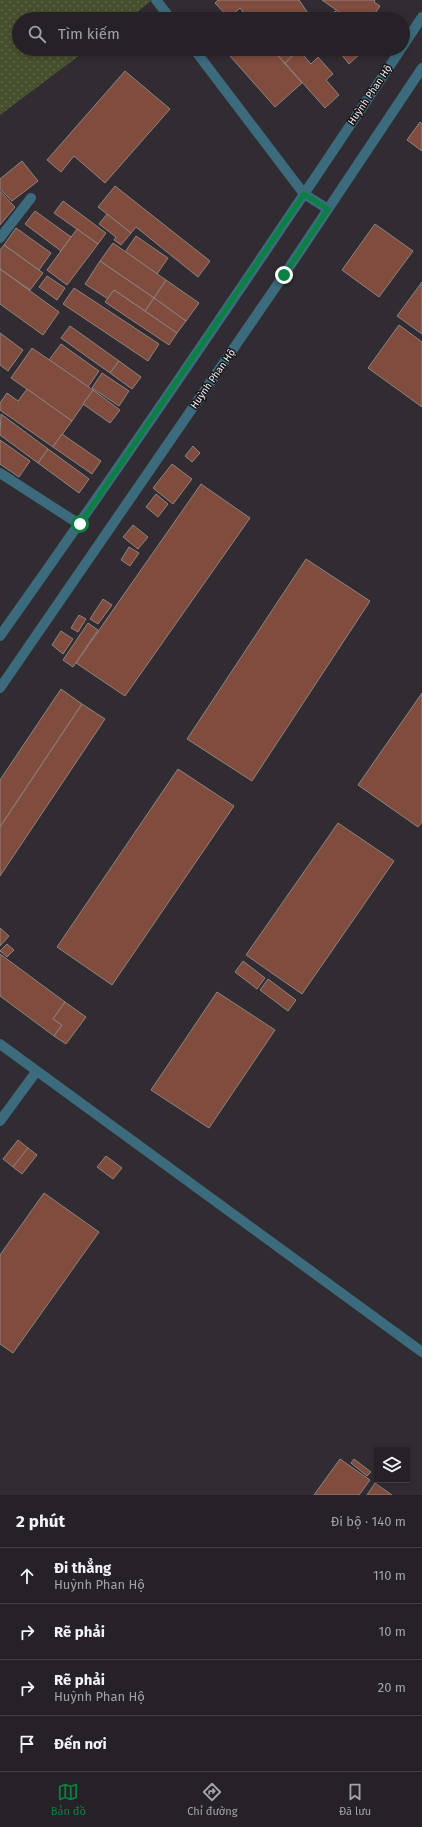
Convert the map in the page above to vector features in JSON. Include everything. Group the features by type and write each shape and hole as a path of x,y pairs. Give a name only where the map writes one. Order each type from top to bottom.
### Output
{"street":[{"path":"156,0 165,12"},
{"path":"410,35 422,17"},
{"path":"199,56 304,194 328,209"},
{"name":"Huỳnh Phan Hộ","path":"0,636 80,524 396,56"},
{"name":"Huỳnh Phan Hộ","path":"0,688 328,209 422,68"},
{"path":"0,238 31,198"},
{"path":"0,473 80,524"},
{"path":"0,1044 36,1072 422,1352"},
{"path":"0,1121 36,1072"}],"green space":[{"path":"0,0 151,1 137,12 12,12 12,56 79,56 0,115"}],"building":[{"path":"218,0 299,0 307,12 243,12 240,8 236,12 223,12 215,3"},
{"path":"322,0 375,0 374,2 380,6 376,12 339,12"},
{"path":"230,56 278,56 302,83 275,107"},
{"path":"278,56 292,56 285,63"},
{"path":"293,56 304,56 311,64 318,57 333,74 326,80 339,95 325,108 285,63"},
{"path":"343,56 358,56 349,64"},
{"path":"125,71 170,109 105,183 74,156 61,172 47,160"},
{"path":"420,122 422,124 422,151 407,140"},
{"path":"22,161 38,181 12,201 0,189 0,179"},
{"path":"115,186 210,261 198,277 136,227 131,233 98,207"},
{"path":"0,191 15,207 0,225"},
{"path":"63,201 106,233 98,244 54,213"},
{"path":"35,211 71,237 61,251 25,224"},
{"path":"107,214 131,233 121,245 114,240 116,237 99,224"},
{"path":"375,224 413,251 379,297 342,270"},
{"path":"16,228 51,253 39,270 4,245"},
{"path":"77,229 98,244 67,285 47,270"},
{"path":"136,236 168,258 157,274 125,252"},
{"path":"113,243 166,280 154,298 100,261"},
{"path":"4,245 43,273 30,290 0,269 0,250"},
{"path":"100,261 154,298 145,311 114,290 108,299 85,284"},
{"path":"0,269 59,312 43,335 0,304"},
{"path":"47,276 65,288 57,300 39,287"},
{"path":"166,280 199,303 186,321 154,298"},
{"path":"422,282 422,334 397,316"},
{"path":"74,288 159,344 148,361 63,304"},
{"path":"114,290 177,333 169,345 105,302"},
{"path":"154,298 186,321 177,333 145,311"},
{"path":"399,325 422,342 422,407 368,368"},
{"path":"70,326 119,361 110,373 61,338"},
{"path":"0,333 23,350 8,371 0,365"},
{"path":"61,344 99,371 88,387 49,360"},
{"path":"32,348 93,390 72,421 11,378"},
{"path":"119,361 141,377 132,389 110,373"},
{"path":"102,373 129,391 119,406 92,388"},
{"path":"27,389 72,421 53,447 0,410 0,403 7,393 18,401"},
{"path":"93,390 120,410 110,423 83,404"},
{"path":"1,414 48,449 38,463 0,435"},
{"path":"62,434 101,461 92,474 53,447"},
{"path":"0,440 30,461 19,477 0,464"},
{"path":"193,446 200,453 192,462 185,456"},
{"path":"48,449 89,479 79,493 38,463"},
{"path":"172,464 192,479 173,504 153,488"},
{"path":"201,484 250,518 125,696 76,663"},
{"path":"156,494 168,504 158,517 146,507"},
{"path":"133,525 148,537 138,549 123,537"},
{"path":"129,547 139,553 130,566 121,560"},
{"path":"306,559 370,601 252,781 187,739"},
{"path":"103,599 112,605 98,624 90,619"},
{"path":"79,615 86,619 78,632 71,628"},
{"path":"88,623 98,630 73,667 63,660"},
{"path":"61,631 73,639 63,654 52,645"},
{"path":"61,689 82,704 0,827 0,780"},
{"path":"422,693 422,822 418,827 358,785"},
{"path":"82,704 105,719 0,876 0,827"},
{"path":"178,769 234,806 112,985 57,947"},
{"path":"338,823 394,861 302,994 246,955"},
{"path":"0,928 9,936 0,946"},
{"path":"7,944 14,950 7,957 0,951"},
{"path":"0,954 65,1002 53,1019 62,1025 54,1036 0,996"},
{"path":"243,961 265,978 257,989 235,972"},
{"path":"268,979 296,1000 288,1011 260,990"},
{"path":"217,992 275,1030 209,1128 151,1090"},
{"path":"65,1002 86,1017 66,1044 54,1036 62,1025 53,1019"},
{"path":"18,1140 28,1148 13,1167 3,1159"},
{"path":"28,1148 37,1155 22,1174 13,1167"},
{"path":"106,1156 122,1168 113,1179 97,1167"},
{"path":"44,1193 99,1232 13,1353 0,1344 0,1255"},
{"path":"340,1459 370,1480 359,1495 314,1495"},
{"path":"354,1459 371,1472 367,1476 351,1463"},
{"path":"375,1483 392,1495 367,1495"}],"route":[{"path":"80,524 304,194 328,209 284,275"}]}
